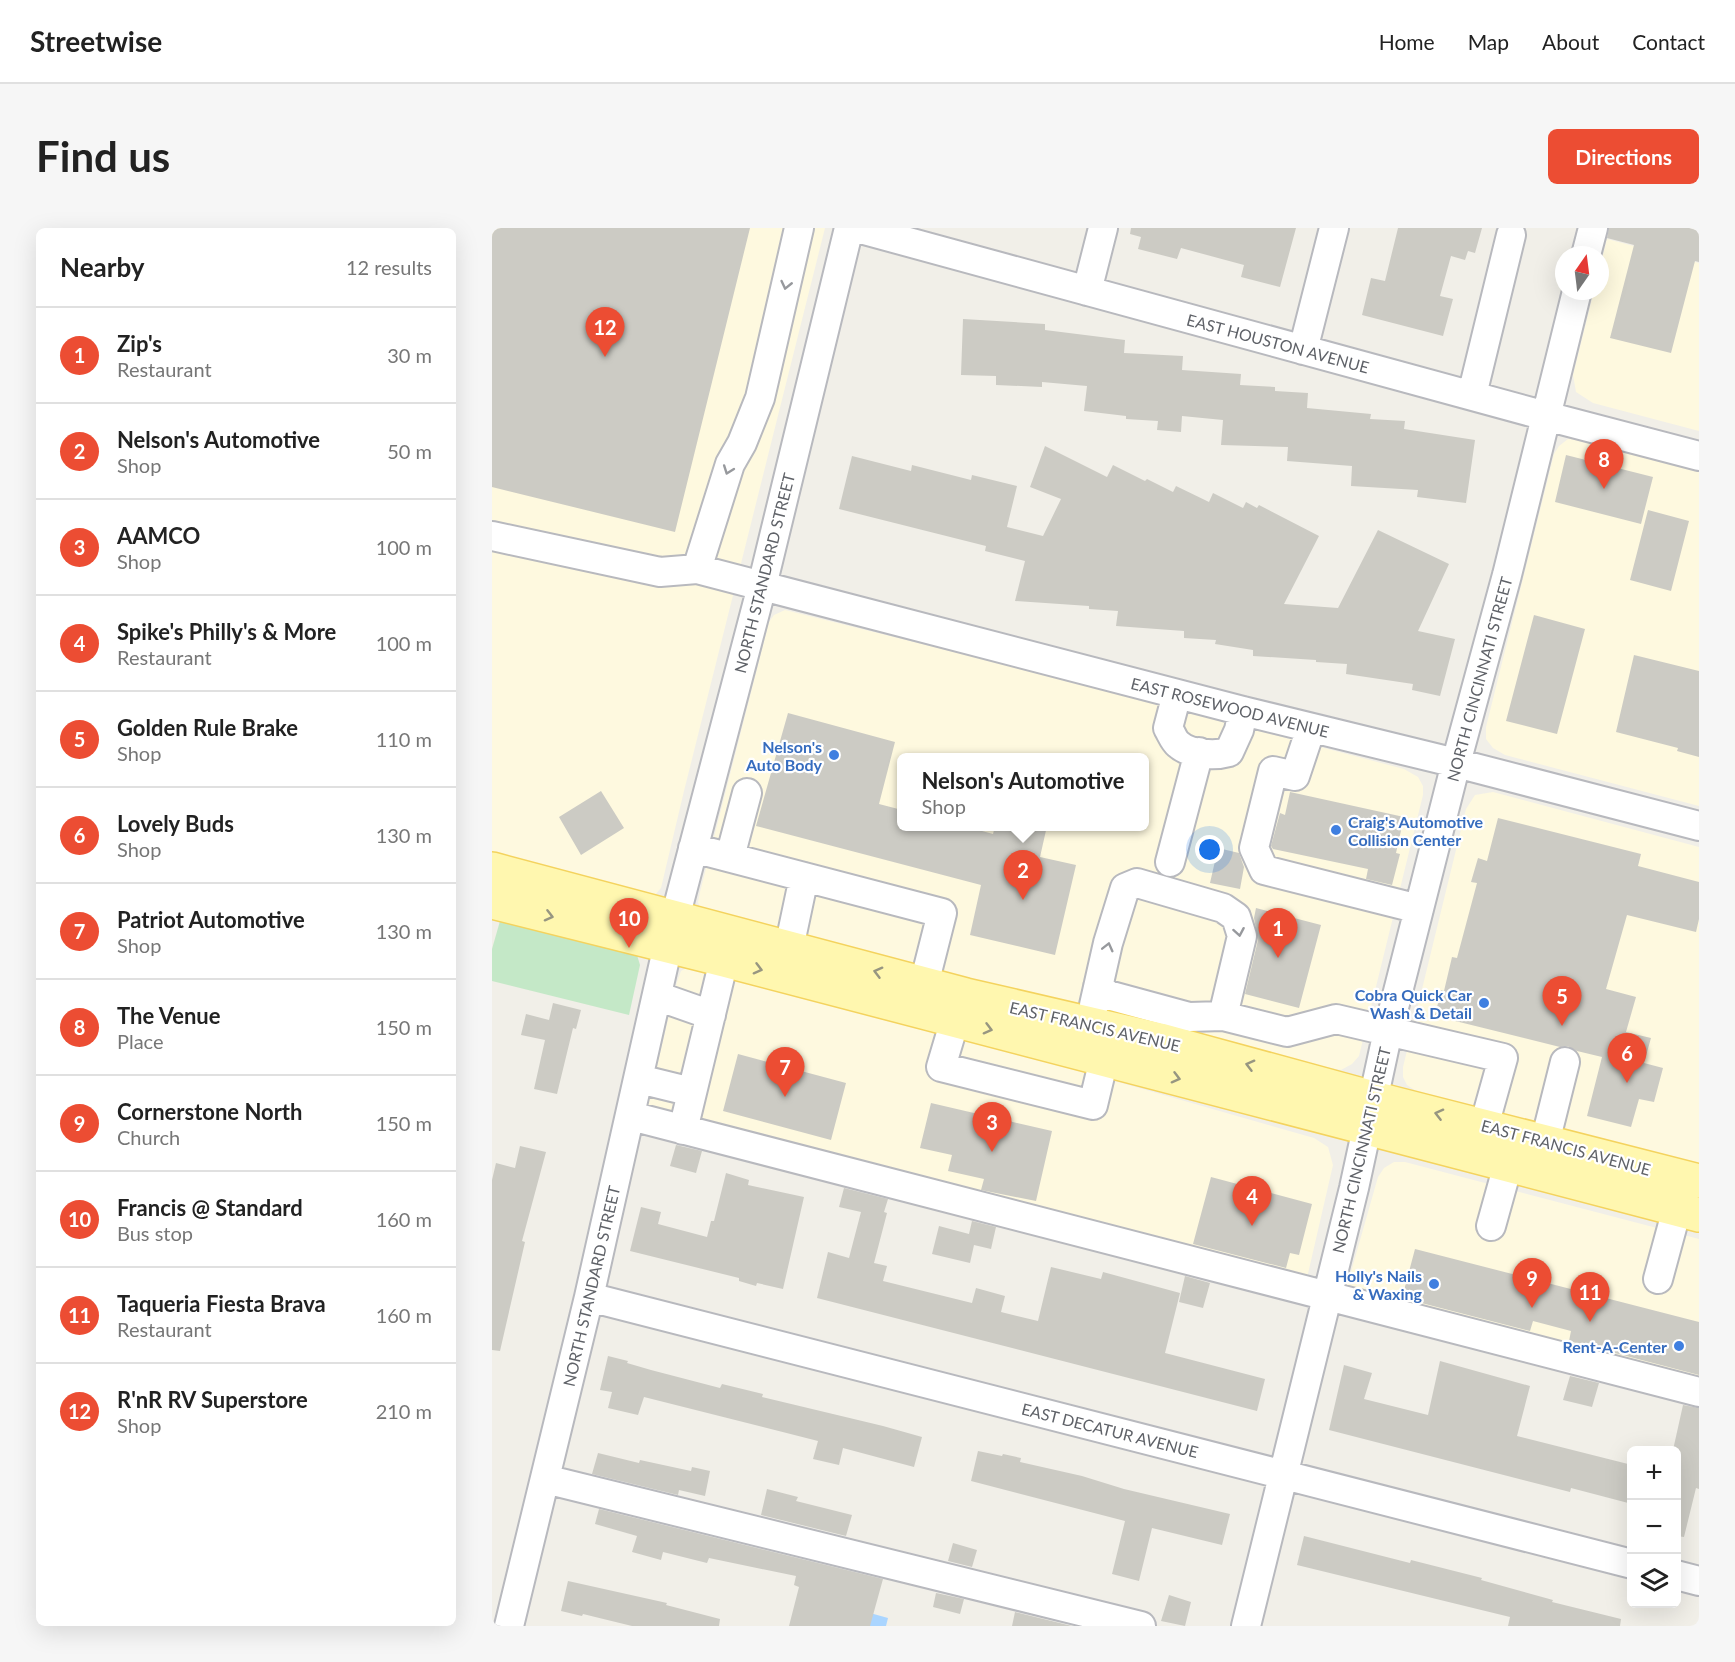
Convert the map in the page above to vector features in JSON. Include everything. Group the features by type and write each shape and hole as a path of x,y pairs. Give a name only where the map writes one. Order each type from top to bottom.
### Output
{"main road":[{"name":"EAST FRANCIS AVENUE","path":"492,869 671,932 724,960 1104,1059 1370,1113 1484,1126 1699,1181"},
{"name":"EAST FRANCIS AVENUE","path":"492,903 671,932 789,948 924,984 1095,1025 1164,1026 1370,1113 1508,1165 1688,1212"}],"street":[{"path":"697,569 730,464 742,443 760,398 799,228"},
{"name":"NORTH STANDARD STREET","path":"510,1626 631,1116 671,932 762,586 849,228"},
{"name":"EAST HOUSTON AVENUE","path":"857,228 920,237 1087,291 1699,456"},
{"path":"1087,291 1103,228"},
{"path":"1303,350 1334,228"},
{"path":"1588,246 1593,228"},
{"path":"1472,395 1511,235"},
{"name":"NORTH CINCINNATI STREET","path":"1245,1626 1354,1188 1388,1030 1507,575 1575,300"},
{"name":"EAST ROSEWOOD AVENUE","path":"492,536 660,572 697,569 1243,711 1699,826"},
{"path":"1177,694 1168,728 1177,744 1199,752 1218,755 1229,752 1239,730 1243,711"},
{"path":"1311,728 1295,776 1273,771 1254,848 1264,870 1419,909"},
{"path":"1170,862 1199,752"},
{"path":"730,857 747,793"},
{"path":"693,848 942,913 924,984"},
{"path":"789,948 804,877"},
{"path":"1095,1025 1093,1008 1108,943 1125,888 1137,883 1223,908 1236,917 1242,936 1223,1016"},
{"path":"683,1130 724,960"},
{"path":"1098,987 1108,995 1164,1026 1189,1017 1223,1016 1287,1032 1336,1019 1503,1058 1484,1126"},
{"path":"657,996 711,1015"},
{"path":"955,1020 941,1067 1093,1105 1104,1059"},
{"path":"1545,1142 1565,1062"},
{"path":"639,1079 692,1092"},
{"path":"631,1116 1699,1392"},
{"path":"1491,1226 1508,1165"},
{"path":"1658,1279 1688,1212"},
{"name":"EAST DECATUR AVENUE","path":"589,1297 1627,1563"},
{"path":"544,1479 1141,1626"},
{"path":"1681,1576 1699,1581"}],"shaded area":[{"path":"492,228 825,228 661,888 655,895 492,855"},
{"path":"1607,239 1699,263 1699,431 1593,403 1576,392 1573,375 1592,300 1609,300 1609,246 1605,246"},
{"path":"1568,439 1699,471 1699,806 1505,755 1493,748 1486,739 1486,727 1554,454 1559,446"},
{"path":"785,610 1023,669 1404,769 1418,777 1423,786 1423,795 1359,1056 1352,1064 1341,1070 1330,1068 950,977 700,908 698,902 700,892 769,622 774,615"},
{"path":"1493,792 1699,847 1699,1164 1416,1091 1407,1085 1403,1077 1403,1067 1466,809 1475,795"},
{"path":"688,967 936,1030 1314,1138 1328,1147 1333,1165 1307,1278 647,1108 677,982 681,971"},
{"path":"1394,1162 1405,1162 1699,1239 1699,1384 1349,1291 1347,1286 1378,1177 1384,1168"}],"green space":[{"path":"500,921 637,955 640,965 629,1015 492,981 492,949"}],"water":[{"path":"852,1608 888,1618 886,1626 847,1626"}],"building":[{"path":"492,228 750,228 675,532 492,487"},
{"path":"1131,228 1296,228 1280,287 1241,277 1244,265 1181,248 1177,259 1138,249 1141,237 1130,234"},
{"path":"1398,228 1482,228 1475,253 1468,251 1465,260 1451,256 1440,296 1453,299 1443,336 1362,315 1371,278 1385,281"},
{"path":"1609,228 1689,228 1699,231 1699,262 1695,261 1671,353 1610,338 1634,245 1607,238"},
{"path":"963,319 1045,324 1045,330 1125,340 1124,353 1183,356 1182,370 1241,374 1240,385 1275,387 1275,391 1308,393 1307,408 1371,414 1370,419 1405,421 1404,429 1475,440 1466,503 1417,497 1418,490 1351,486 1352,466 1287,461 1288,447 1221,445 1223,420 1182,416 1181,432 1157,430 1158,421 1126,419 1126,416 1084,411 1087,386 1042,382 1042,387 996,385 996,376 961,375"},
{"path":"1045,446 1107,477 1113,465 1173,492 1176,486 1209,502 1213,493 1243,508 1246,502 1257,508 1259,505 1319,536 1284,604 1338,608 1378,530 1449,564 1418,631 1455,639 1440,696 1412,690 1413,684 1346,674 1347,664 1253,656 1253,650 1215,644 1216,640 1184,638 1184,631 1116,626 1118,611 1089,609 1089,606 1015,601 1025,561 985,551 986,546 839,509 852,456 911,471 912,465 971,480 972,475 1017,486 1007,527 1043,536 1061,499 1030,487"},
{"path":"1566,455 1653,477 1641,524 1555,502"},
{"path":"1648,510 1689,521 1671,591 1630,580"},
{"path":"1534,615 1585,629 1557,734 1506,721"},
{"path":"1634,655 1699,671 1699,757 1677,751 1678,748 1616,732"},
{"path":"788,713 895,742 879,804 897,809 897,831 982,831 993,834 994,831 1046,831 1040,857 1076,865 1055,955 970,935 981,885 756,826"},
{"path":"601,791 624,828 581,855 559,817"},
{"name":"Craig's Automotive Collision Center","path":"1290,792 1404,817 1396,853 1400,854 1392,885 1366,879 1368,869 1273,849 1271,846 1280,813 1285,815"},
{"path":"1498,818 1641,854 1638,866 1699,882 1699,919 1696,932 1627,915 1606,989 1636,997 1626,1032 1651,1038 1644,1063 1663,1068 1654,1102 1639,1099 1631,1127 1587,1116 1602,1057 1577,1051 1568,1046 1560,1047 1435,1016 1452,957 1457,958 1477,883 1471,882 1478,858 1487,861"},
{"path":"1218,848 1239,853 1244,867 1240,889 1210,883"},
{"path":"1256,908 1321,925 1299,1008 1245,994 1258,940 1254,918"},
{"path":"553,1003 581,1010 576,1029 573,1028 557,1094 534,1089 545,1040 521,1035 526,1014 549,1020"},
{"path":"738,1054 846,1083 831,1140 723,1111"},
{"path":"931,1103 1052,1131 1036,1201 981,1190 984,1179 948,1171 952,1155 920,1148"},
{"path":"676,1145 702,1151 696,1173 670,1166"},
{"path":"520,1146 546,1152 522,1241 525,1242 500,1351 492,1350 492,1180 496,1163 515,1168"},
{"path":"726,1173 749,1180 748,1185 804,1197 783,1289 757,1283 756,1286 739,1281 739,1278 630,1251 641,1207 661,1212 658,1224 707,1237 711,1221 714,1221"},
{"path":"1211,1177 1312,1204 1299,1255 1290,1253 1286,1268 1193,1244"},
{"path":"844,1188 888,1199 884,1212 887,1213 874,1263 887,1266 883,1281 972,1303 976,1288 1005,1296 1001,1312 1038,1321 1051,1267 1101,1279 1103,1272 1180,1293 1165,1353 1265,1379 1257,1411 817,1298 828,1252 849,1258 861,1212 839,1207"},
{"path":"972,1221 996,1227 991,1249 974,1245 970,1263 932,1254 939,1226 969,1234"},
{"path":"1415,1249 1699,1322 1699,1375 1569,1341 1571,1331 1533,1321 1530,1331 1402,1298"},
{"path":"1185,1276 1210,1283 1203,1308 1179,1302"},
{"path":"608,1356 720,1388 722,1384 763,1394 762,1397 922,1437 914,1467 843,1448 839,1465 813,1459 818,1441 644,1397 638,1415 608,1408 612,1392 600,1390"},
{"path":"1440,1361 1530,1386 1517,1436 1627,1464 1627,1503 1571,1488 1570,1492 1329,1430 1344,1365 1372,1373 1364,1399 1428,1415"},
{"path":"1570,1376 1599,1383 1592,1407 1563,1400"},
{"path":"1683,1405 1699,1408 1699,1489 1696,1488 1684,1537 1681,1537 1681,1446 1674,1446"},
{"path":"978,1451 1021,1458 1020,1462 1230,1514 1222,1545 1152,1528 1139,1581 1112,1574 1125,1521 971,1481"},
{"path":"598,1453 639,1463 640,1460 691,1471 692,1467 710,1471 705,1496 679,1490 678,1495 592,1474"},
{"path":"767,1489 798,1497 796,1501 852,1515 846,1536 761,1515"},
{"path":"599,1509 883,1579 870,1626 789,1626 799,1587 794,1585 796,1576 709,1558 707,1563 663,1552 661,1560 632,1552 637,1536 595,1524"},
{"path":"1304,1536 1410,1563 1411,1560 1482,1578 1481,1580 1553,1600 1552,1602 1621,1619 1620,1626 1508,1626 1510,1617 1297,1565"},
{"path":"953,1543 977,1550 972,1567 948,1561"},
{"path":"568,1581 667,1603 666,1605 720,1619 719,1626 632,1626 561,1611"},
{"path":"936,1593 964,1599 960,1614 933,1607"},
{"path":"1169,1595 1191,1602 1185,1626 1161,1621"},
{"path":"1015,1612 1072,1626 1012,1626"}],"place":[{"name":"R'nR RV Superstore","path":"605,357"},
{"name":"The Venue","path":"1604,489"},
{"name":"Nelson's Auto Body","path":"834,755"},
{"name":"Craig's Automotive Collision Center","path":"1336,830"},
{"name":"Nelson's Automotive","path":"1023,900"},
{"name":"Francis @ Standard","path":"629,948"},
{"name":"Zip's","path":"1278,958"},
{"name":"Cobra Quick Car Wash & Detail","path":"1484,1003"},
{"name":"Golden Rule Brake","path":"1562,1026"},
{"name":"Lovely Buds","path":"1627,1083"},
{"name":"Patriot Automotive","path":"785,1097"},
{"name":"AAMCO","path":"992,1152"},
{"name":"Spike's Philly's & More","path":"1252,1226"},
{"name":"Holly's Nails & Waxing","path":"1434,1284"},
{"name":"Cornerstone North","path":"1532,1308"},
{"name":"Taqueria Fiesta Brava","path":"1590,1322"},
{"name":"Rent-A-Center","path":"1679,1346"}]}
